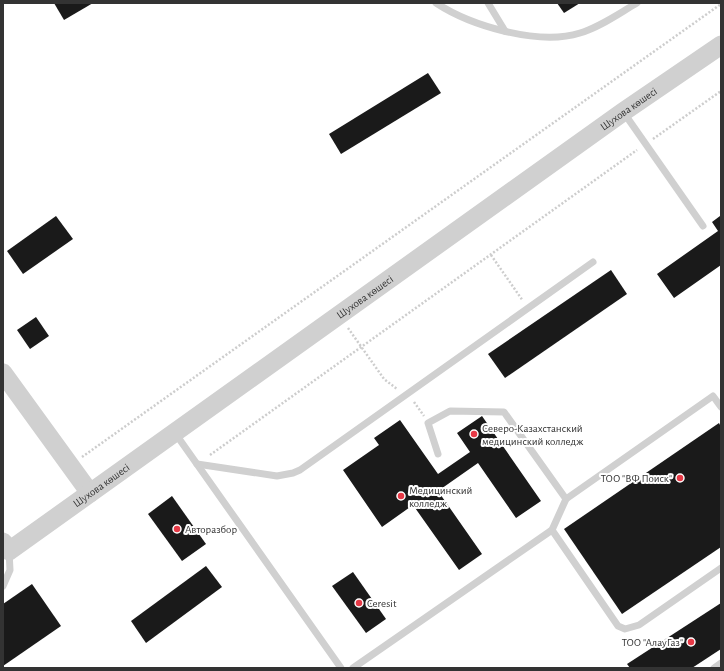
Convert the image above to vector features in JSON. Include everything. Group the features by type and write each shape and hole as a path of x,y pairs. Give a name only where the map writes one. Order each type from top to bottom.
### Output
{"street":[{"name":"Шухова көшесі","path":"6,547 90,494 623,112 721,45"},
{"path":"3,373 90,494"}],"lane":[{"path":"436,3 476,23 531,36 579,34 597,26 637,3"},
{"path":"488,3 505,31"},
{"path":"623,112 703,226"},
{"path":"197,464 277,476 293,473 593,262"},
{"path":"353,668 552,530 566,499 713,396 721,407"},
{"path":"438,454 428,423 450,411 504,412 566,499"},
{"path":"174,433 341,668"},
{"path":"552,530 618,626 625,629 639,625 721,568"},
{"path":"3,586 10,570 6,547"},
{"path":"714,668 721,663"}],"path":[{"path":"69,466 721,4"},
{"path":"197,464 721,91"},
{"path":"491,255 528,308"},
{"path":"339,316 384,379 416,404 428,423"}],"building":[{"path":"54,3 93,3 64,20"},
{"path":"557,3 580,3 564,13"},
{"path":"428,73 441,93 341,154 329,134"},
{"path":"56,216 73,239 23,274 7,251"},
{"path":"720,216 721,265 674,298 657,274 718,231 712,222"},
{"path":"611,270 627,294 505,378 488,354"},
{"path":"36,317 49,336 30,349 17,330"},
{"name":"Медицинский колледж","path":"482,416 541,501 516,518 478,463 438,491 482,554 459,570 413,505 382,527 343,470 379,445 374,438 400,420 438,474 470,452 457,433"},
{"name":"ТОО \"ВФ Поиск\"","path":"719,423 721,427 721,547 622,614 564,529"},
{"name":"Авторазбор","path":"172,496 206,544 182,561 148,514"},
{"path":"206,566 222,587 146,643 131,621"},
{"name":"Ceresit","path":"353,572 386,619 366,633 332,586"},
{"path":"32,584 61,626 3,666 3,604"},
{"name":"ТОО \"АлауГаз\"","path":"721,603 721,649 692,668 630,668 627,664"}],"place":[{"name":"Северо-Казахстанский медицинский колледж","path":"474,434"},
{"name":"ТОО \"ВФ Поиск\"","path":"680,478"},
{"name":"Медицинский колледж","path":"401,496"},
{"name":"Авторазбор","path":"177,529"},
{"name":"Ceresit","path":"359,603"},
{"name":"ТОО \"АлауГаз\"","path":"691,642"}]}
